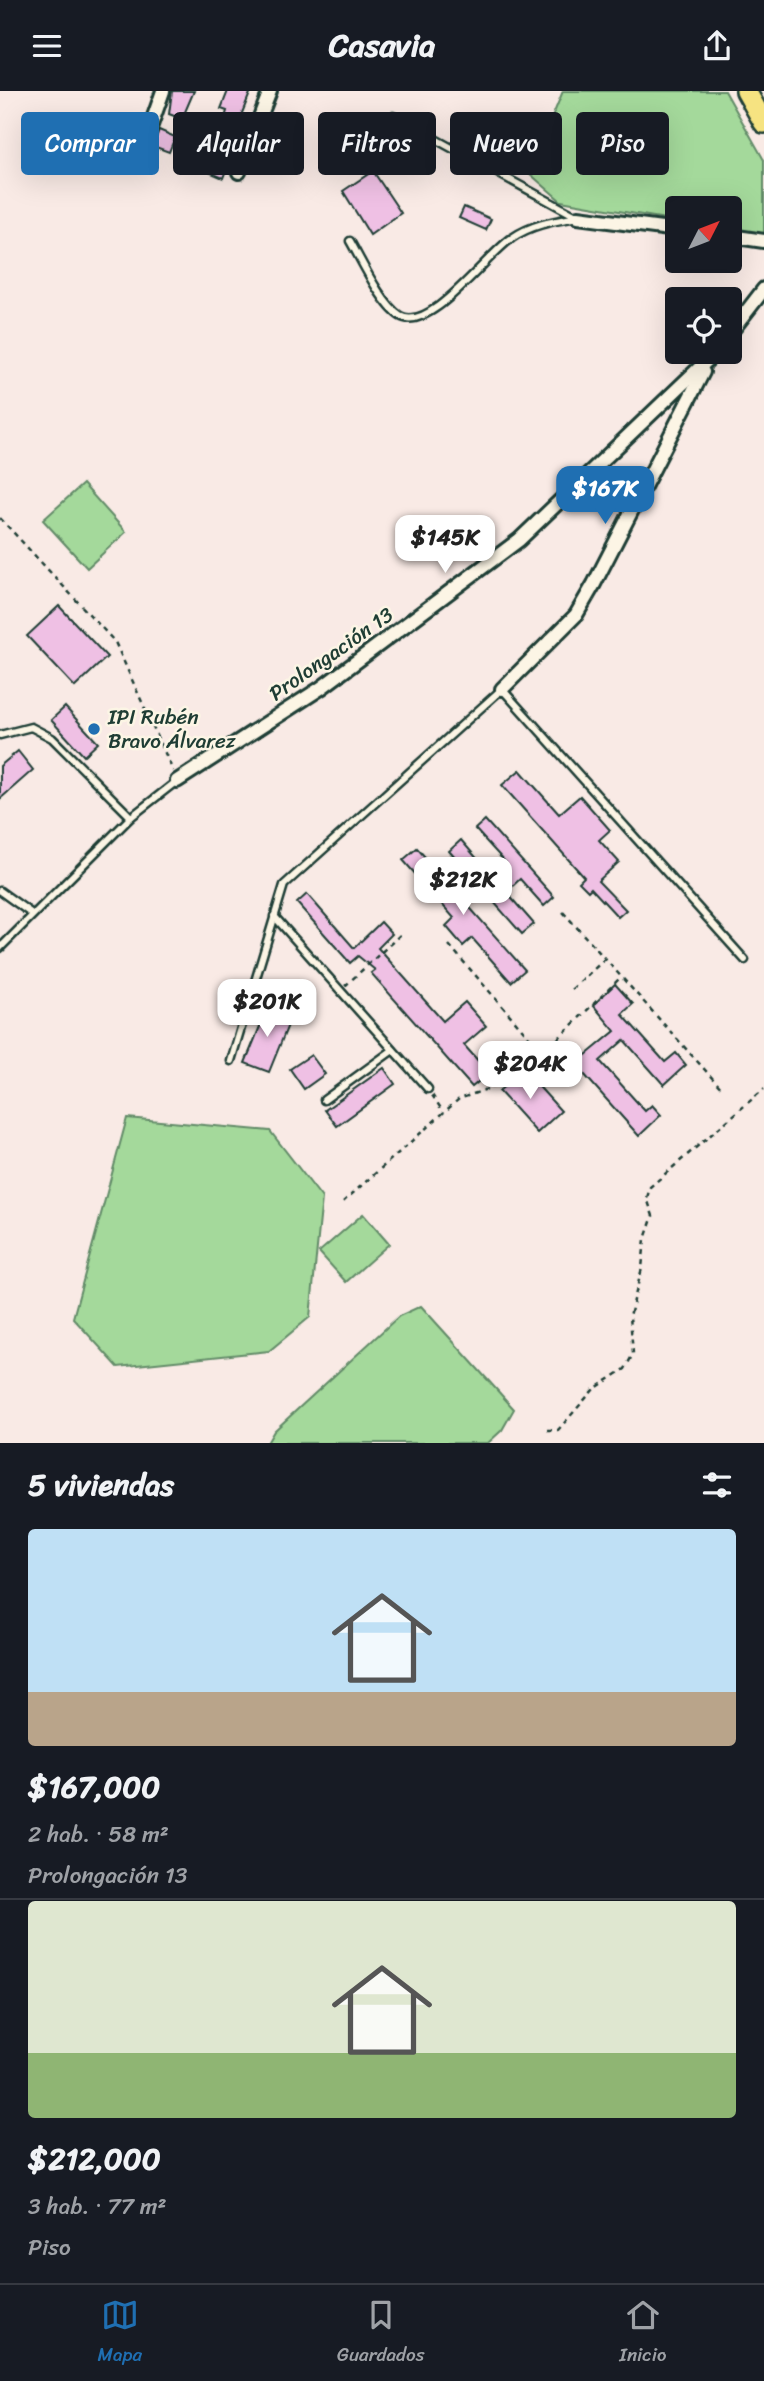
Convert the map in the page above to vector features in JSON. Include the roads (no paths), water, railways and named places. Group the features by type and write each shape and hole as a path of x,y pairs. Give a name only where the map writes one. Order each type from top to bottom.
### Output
{"main road":[{"path":"746,91 764,123"}],"street":[{"path":"156,112 163,91"},
{"path":"262,112 270,91"},
{"path":"578,217 665,228"},
{"path":"742,238 764,241"},
{"path":"742,317 764,289"},
{"name":"Prolongación 13","path":"177,781 321,688 519,540 705,364"},
{"path":"502,689 576,615 708,364"}],"lane":[{"path":"436,139 578,217"},
{"path":"350,241 391,309 402,318 419,319 436,310 512,238 543,223 578,217"},
{"path":"231,1061 284,885 502,689 744,960"},
{"path":"0,736 6,731 31,727 52,738 131,817"},
{"path":"0,948 131,817 177,781"},
{"path":"0,891 32,914"},
{"path":"274,916 428,1089"},
{"path":"324,1100 393,1050"}],"place":[{"name":"IPI Rubén Bravo Álvarez","path":"94,729"}]}
